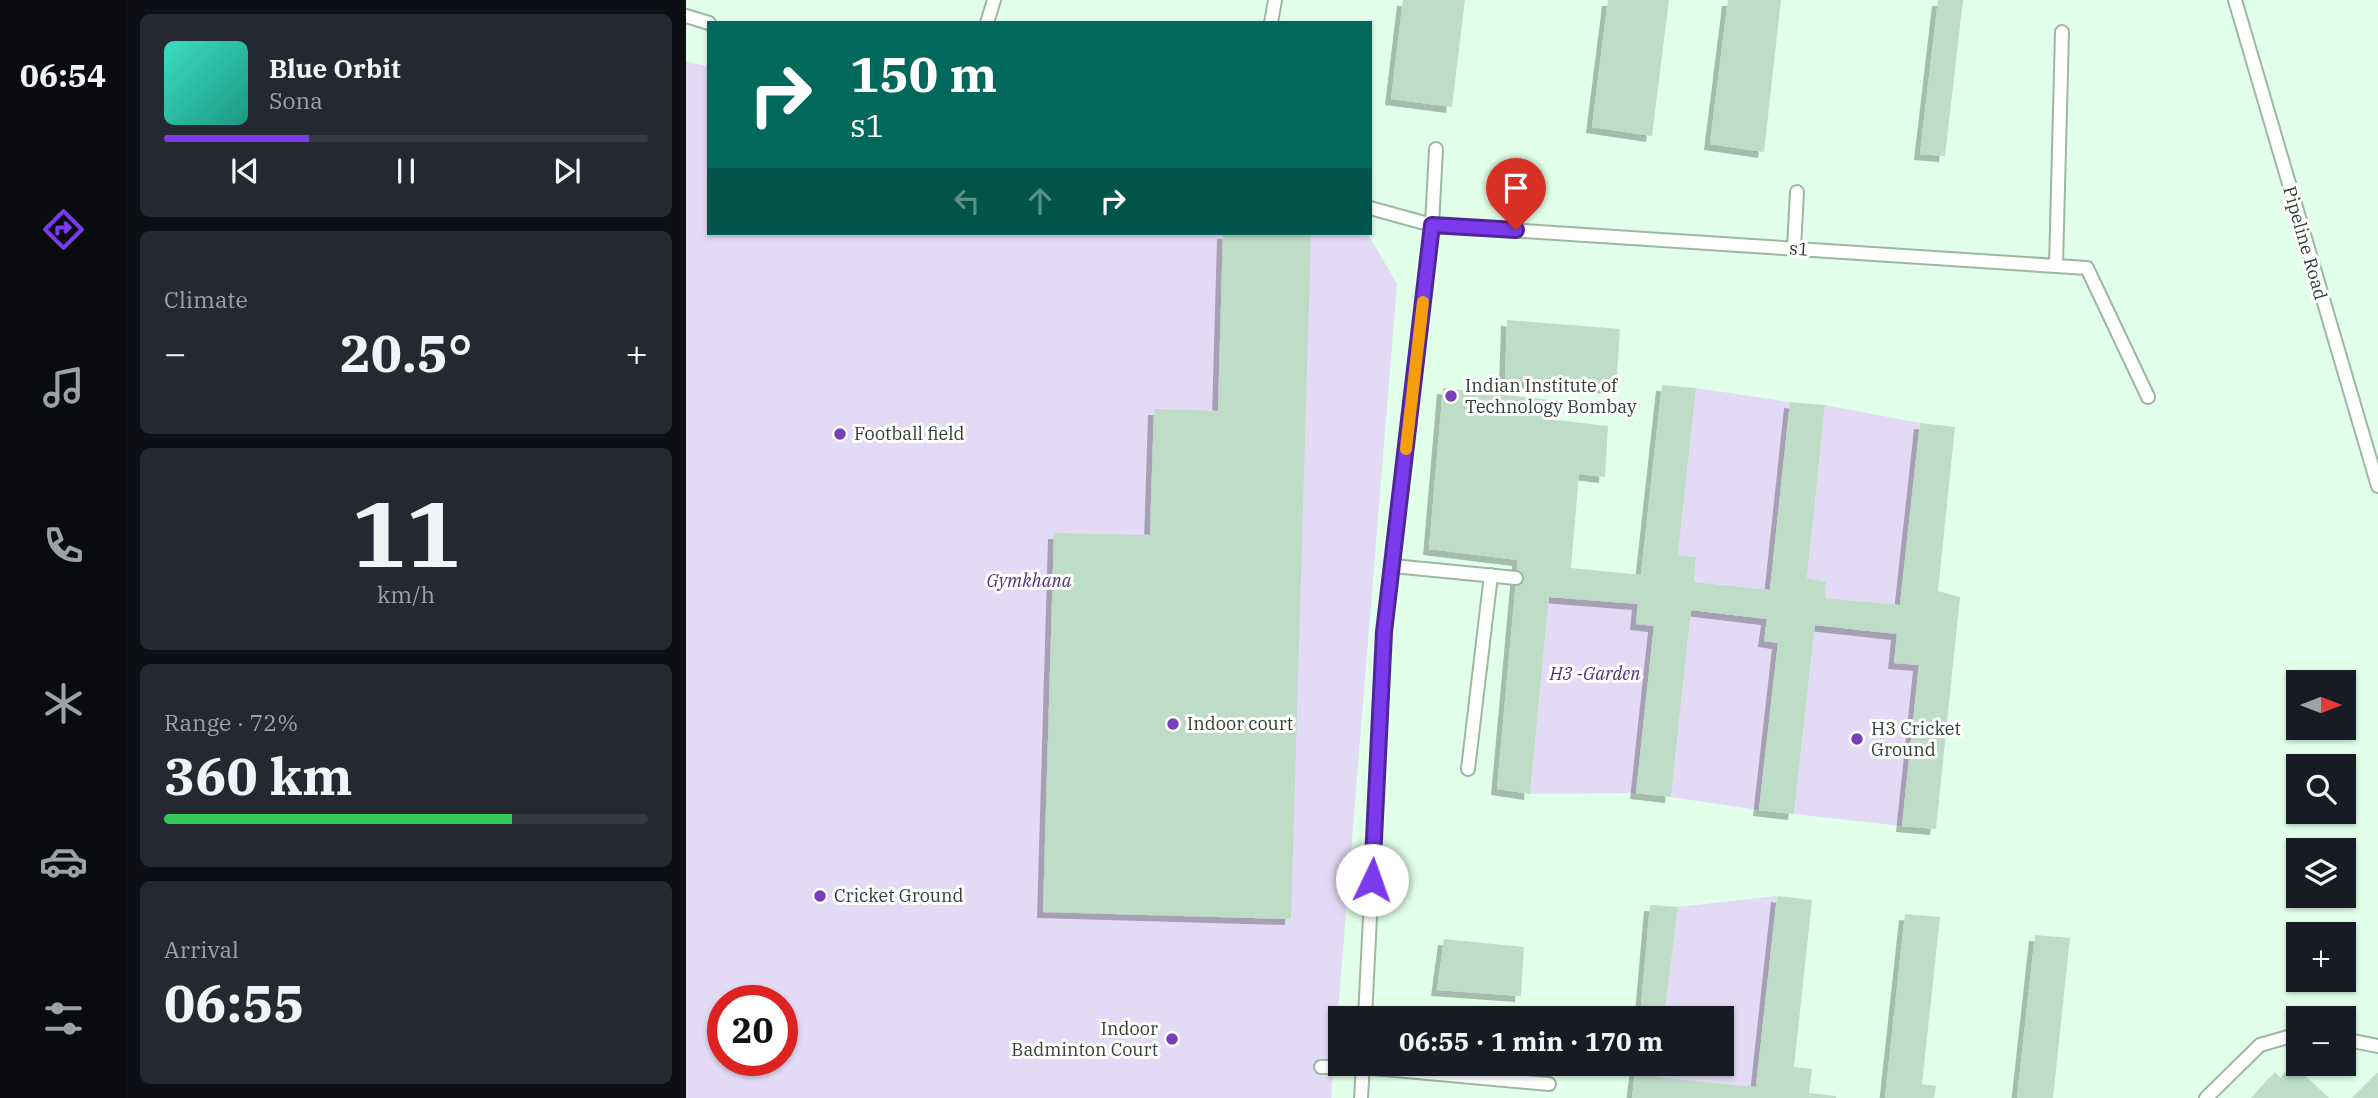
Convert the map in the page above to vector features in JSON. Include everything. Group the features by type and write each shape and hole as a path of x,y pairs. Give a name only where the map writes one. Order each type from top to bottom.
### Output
{"lane":[{"path":"988,21 993,0"},
{"path":"1271,21 1275,0"},
{"name":"Pipeline Road","path":"2235,0 2378,486"},
{"path":"686,16 707,22"},
{"path":"2056,266 2062,32"},
{"path":"1366,1006 1384,632 1432,225 1436,149"},
{"path":"1794,248 1797,192"},
{"name":"s1","path":"1372,209 1432,225 2087,268 2148,397"},
{"path":"1393,566 1516,578"},
{"path":"1468,769 1491,575"},
{"path":"2206,1098 2260,1045 2286,1037"},
{"path":"2356,1042 2378,1046"},
{"path":"1321,1067 1328,1067"},
{"path":"1361,1098 1362,1076"},
{"path":"1466,1076 1549,1084"}],"green space":[{"name":"Gymkhana","path":"686,61 707,66 707,235 1369,236 1397,284 1338,1006 1328,1006 1328,1076 1333,1076 1331,1098 686,1098"},
{"path":"1696,388 1790,402 1770,590 1694,582 1696,557 1678,555"},
{"path":"1825,405 1920,423 1900,605 1825,598 1826,582 1807,578"},
{"name":"H3 -Garden","path":"1549,597 1638,604 1636,624 1654,626 1636,793 1530,794"},
{"path":"1691,610 1767,619 1764,641 1778,643 1759,810 1671,797"},
{"name":"H3 Cricket Ground","path":"1815,625 1897,634 1894,663 1919,665 1902,826 1794,814"},
{"path":"1777,896 1756,1087 1657,1077 1734,1076 1734,1006 1666,1006 1678,907"}],"building":[{"path":"1403,0 1465,0 1452,107 1391,99"},
{"path":"1608,0 1669,0 1652,136 1592,127"},
{"path":"1728,0 1781,0 1764,152 1710,144"},
{"path":"1938,0 1963,0 1945,156 1920,154"},
{"name":"Indoor court","path":"1223,235 1311,235 1291,919 1043,912 1054,533 1150,535 1154,409 1218,411"},
{"path":"1507,320 1620,329 1616,388 1505,381"},
{"path":"1662,385 1696,388 1678,555 1696,557 1694,582 1770,590 1790,402 1825,405 1807,578 1826,582 1825,598 1900,605 1920,423 1955,427 1938,591 1960,597 1936,829 1902,826 1919,665 1894,663 1897,634 1815,625 1794,814 1759,810 1778,643 1764,641 1767,619 1691,610 1671,797 1636,793 1654,626 1636,624 1638,604 1549,597 1530,794 1497,789 1518,560 1429,549 1443,388 1550,400 1548,419 1608,426 1605,477 1579,474 1571,568 1641,575"},
{"path":"1777,896 1812,900 1794,1067 1812,1069 1809,1093 1836,1098 1632,1098 1635,1076 1756,1087"},
{"path":"1650,905 1678,907 1666,1006 1641,1006"},
{"path":"1905,914 1940,917 1922,1084 1936,1086 1934,1098 1885,1098"},
{"path":"2035,935 2070,938 2053,1098 2017,1098"},
{"path":"1444,939 1524,947 1521,996 1437,990"},
{"path":"2275,1072 2281,1079 2286,1073 2286,1076 2306,1076 2329,1098 2252,1098"},
{"path":"2378,1072 2378,1098 2352,1098"}],"slow traffic":[{"path":"1406,449 1423,302"}],"place":[{"name":"Indian Institute of Technology Bombay","path":"1451,396"},
{"name":"Football field","path":"840,434"},
{"name":"Indoor court","path":"1173,724"},
{"name":"H3 Cricket Ground","path":"1857,739"},
{"name":"Cricket Ground","path":"820,896"},
{"name":"Indoor Badminton Court","path":"1172,1039"}],"route":[{"path":"1372,880 1384,632 1432,225 1516,230"}]}
